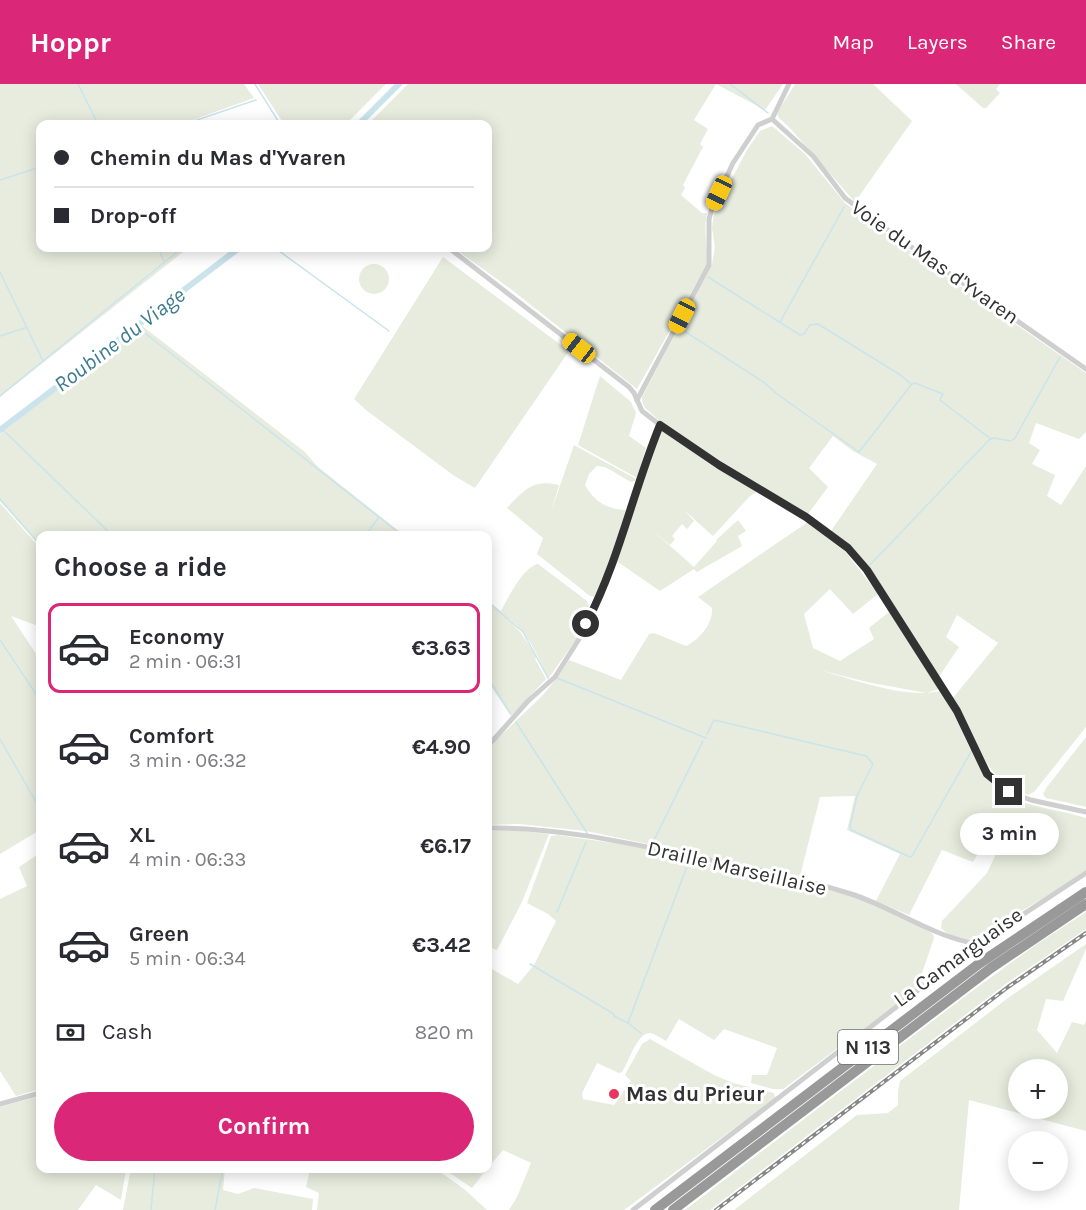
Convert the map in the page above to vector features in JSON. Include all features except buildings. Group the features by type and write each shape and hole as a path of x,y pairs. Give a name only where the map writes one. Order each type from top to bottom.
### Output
{"highway":[{"name":"La Camarguaise","path":"655,1210 980,963 1086,892"},
{"name":"La Camarguaise","path":"674,1210 991,968 1086,904"}],"street":[{"path":"637,400 709,265 709,219 733,163 758,125 771,119 789,84"},
{"name":"Voie du Mas d'Yvaren","path":"771,119 813,156 845,198 1086,369"},
{"path":"454,252 629,387 642,411 660,425 719,465 806,517 848,548 873,579 957,711 987,774 1009,792 1031,800 1086,812"},
{"path":"492,742 528,701 555,676 579,639 619,547 649,451 660,425"},
{"name":"Draille Marseillaise","path":"492,828 520,828 640,845 793,877 854,895 937,934 978,944"},
{"path":"633,1210 978,944 1086,873"},
{"path":"0,1104 36,1094"}],"shaded area":[{"path":"0,84 244,84 254,98 193,120 36,120 36,252 183,252 0,397"},
{"path":"258,84 386,84 350,120 281,120"},
{"path":"408,84 716,84 694,120 708,129 700,144 703,147 683,185 685,188 681,195 702,213 707,213 705,226 707,264 637,389 512,290 460,252 492,252 492,120 372,120"},
{"path":"716,84 783,84 765,110"},
{"path":"795,84 873,84 912,121 855,202 779,118 777,113"},
{"path":"956,84 1000,84 996,89 1000,93 986,108 983,108"},
{"path":"772,126 805,154 845,203 924,261 1086,373 1086,432 1079,439 1036,423 1029,443 1040,450 1032,464 1055,475 1047,496 1061,505 1086,466 1086,727 1034,792 1028,795 1012,788 990,768 952,699 998,643 957,615 946,637 959,647 938,678 876,577 845,541 831,531 877,464 853,451 833,436 809,468 828,487 808,514 662,423 645,408 642,401 642,397 712,264 715,247 712,228 714,213 747,150 760,131"},
{"path":"443,257 569,351 475,488 453,475 354,399"},
{"path":"374,264 385,268 389,279 385,290 374,294 363,290 359,279 363,268"},
{"path":"141,325 305,452 318,467 399,531 36,531 36,542 0,501 0,434"},
{"path":"600,376 631,402 636,413 629,436 646,448 637,478 578,445"},
{"path":"662,430 757,492 750,496 713,536 684,510 694,521 687,529 682,524 672,536 675,539 670,545 651,529 694,567 716,540 738,520 746,531 738,536 742,546 697,572 694,569 660,591 615,560 648,463"},
{"path":"574,445 638,480 631,482 605,467 597,466 589,474 585,485 603,504 627,510 596,597 590,596 537,554 543,538 507,508 519,496 536,485 559,485 551,512"},
{"path":"0,503 36,544 36,625 11,616 36,654 36,832 0,854"},
{"path":"808,522 841,546 878,594 853,614 830,589 804,614 813,648 840,661 874,639 869,628 889,612 940,689 927,693 940,691 979,766 989,779 1000,790 1015,799 1086,818 1086,870 1072,881 973,940 948,934 941,928 942,921 987,873 996,854 980,850 973,862 942,850 909,915 876,901 900,854 847,830 855,796 820,797 800,876 586,831 519,824 492,825 492,746 495,741 541,697 569,660 621,680 649,634 654,633 686,646 691,643 705,630 712,614 712,608 698,597","holes":["819,670 925,693 896,691"]},
{"path":"538,564 587,601 590,609 577,638 548,679 536,653 526,637 506,617 521,633 537,657 535,659 546,679 511,716 492,688 492,604 501,611 512,591 532,566"},
{"path":"1086,737 1086,807 1046,798 1043,794 1047,787"},
{"path":"514,830 549,834 522,902 497,950 492,948 492,831"},
{"path":"558,835 655,850 789,879 878,906 933,934 934,938 920,979 925,983 783,1089 773,1089 751,1083 752,1075 767,1075 777,1048 724,1029 714,1040 679,1019 666,1041 651,1033 644,1035 622,1072 619,1073 597,1063 582,1093 583,1099 614,1105 631,1081 625,1075 642,1044 650,1039 714,1075 733,1083 774,1093 775,1098 624,1210 509,1210 531,1163 503,1150 492,1163 492,969 518,984 534,965 556,921 527,903 551,836"},
{"path":"36,856 36,1090 16,1096 0,1071 0,899 27,886 19,867"},
{"path":"1086,912 1086,929 1007,983 710,1210 685,1210 968,994"},
{"path":"1086,944 1086,949 1063,1001 1046,999 1037,1030 1057,1053 1072,1022 1084,1025 1086,1021 1086,1131 1041,1119 1068,1119 1068,1059 1008,1059 1008,1110 969,1100 959,1210 734,1210 857,1115 888,1113 898,1105 900,1081 1008,998"},
{"path":"36,1097 36,1173 125,1173 121,1200 96,1185 78,1210 0,1210 0,1107"},
{"path":"130,1173 225,1173 223,1190 238,1194 254,1188 313,1199 312,1210 123,1210"},
{"path":"309,1173 442,1173 487,1210 317,1210 319,1193 306,1187"},
{"path":"450,1173 484,1173 472,1188"}],"waterway":[{"path":"78,84 96,120"},
{"path":"255,84 278,120"},
{"name":"Roubine du Viage","path":"363,120 399,84"},
{"path":"730,84 768,113"},
{"path":"197,120 256,100"},
{"path":"0,180 36,168"},
{"path":"780,322 844,207"},
{"path":"160,252 164,261"},
{"path":"0,396 177,252"},
{"name":"Roubine du Viage","path":"0,430 234,252"},
{"path":"280,252 389,331"},
{"path":"0,272 43,361"},
{"path":"708,277 800,335 804,334 810,325 818,324 902,376 911,384"},
{"path":"136,326 397,531"},
{"path":"0,336 25,328"},
{"path":"681,329 765,383 859,452 911,385 915,383 943,394 940,400 991,439"},
{"path":"870,565 989,440 994,438 1011,441 1015,438 1060,357"},
{"path":"2,429 108,531"},
{"path":"0,499 36,540"},
{"path":"369,531 379,517"},
{"path":"492,605 523,632 548,678"},
{"path":"0,640 36,694"},
{"path":"557,678 706,738"},
{"path":"492,684 510,713"},
{"path":"707,734 714,720 866,756 873,764 857,796 851,830 910,857 972,750"},
{"path":"516,722 587,833"},
{"path":"0,739 36,802"},
{"path":"653,842 703,741"},
{"path":"557,912 586,842"},
{"path":"628,1023 689,861"},
{"path":"530,964 614,1014 642,1034"},
{"path":"151,1210 155,1173"},
{"path":"215,1210 222,1173"}],"railway":[{"path":"716,1210 1008,987 1086,933"}],"place":[{"name":"Mas du Prieur","path":"614,1094"}],"route":[{"path":"586,624 619,547 649,451 660,425 719,465 806,517 848,548 867,570 957,711 987,774 1009,792"}]}
